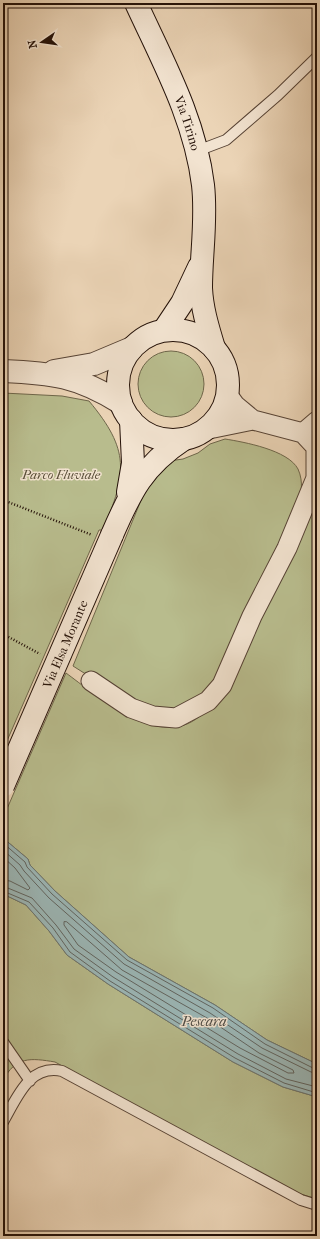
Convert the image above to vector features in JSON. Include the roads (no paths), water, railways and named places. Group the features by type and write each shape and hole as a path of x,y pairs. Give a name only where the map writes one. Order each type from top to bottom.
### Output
{"main road":[{"name":"Via Tirino","path":"136,3 179,94 192,129 197,151 203,186 205,218 202,296 208,328 214,348"},
{"name":"Via Tirino","path":"164,330 180,307 192,283 203,253"},
{"path":"29,372 62,376 82,381 102,391 126,411 139,428 154,436 170,440 184,439 204,430 219,414 227,394 227,377 223,361 214,348 203,339 191,333 178,330 164,330 146,336 132,348 125,357 118,379 126,411"},
{"path":"3,371 54,371 81,367 106,360 132,348"},
{"name":"Via Elsa Morante","path":"126,411 132,462 126,503"},
{"name":"Via Elsa Morante","path":"3,786 102,536 148,469 168,450 184,439"}],"street":[{"path":"91,682 131,708 153,716 176,718 208,701 222,685 252,616 287,548 316,478 316,447 302,433 253,420 235,405 227,394"},
{"path":"204,430 253,420"},
{"path":"302,433 317,421"}],"lane":[{"path":"197,151 226,140 278,95 317,57"},
{"path":"3,1042 30,1081"},
{"path":"3,1122 30,1081 41,1071 52,1069 62,1071 301,1200 317,1205"}],"water":[{"name":"Pescara","path":"3,838 28,859 30,865 55,891 129,957 215,1005 267,1040 317,1064 317,1097 283,1087 233,1062 108,984 67,955 49,931 26,905 3,894"}],"park label":[{"name":"Parco Fluviale","path":"61,474"}]}
